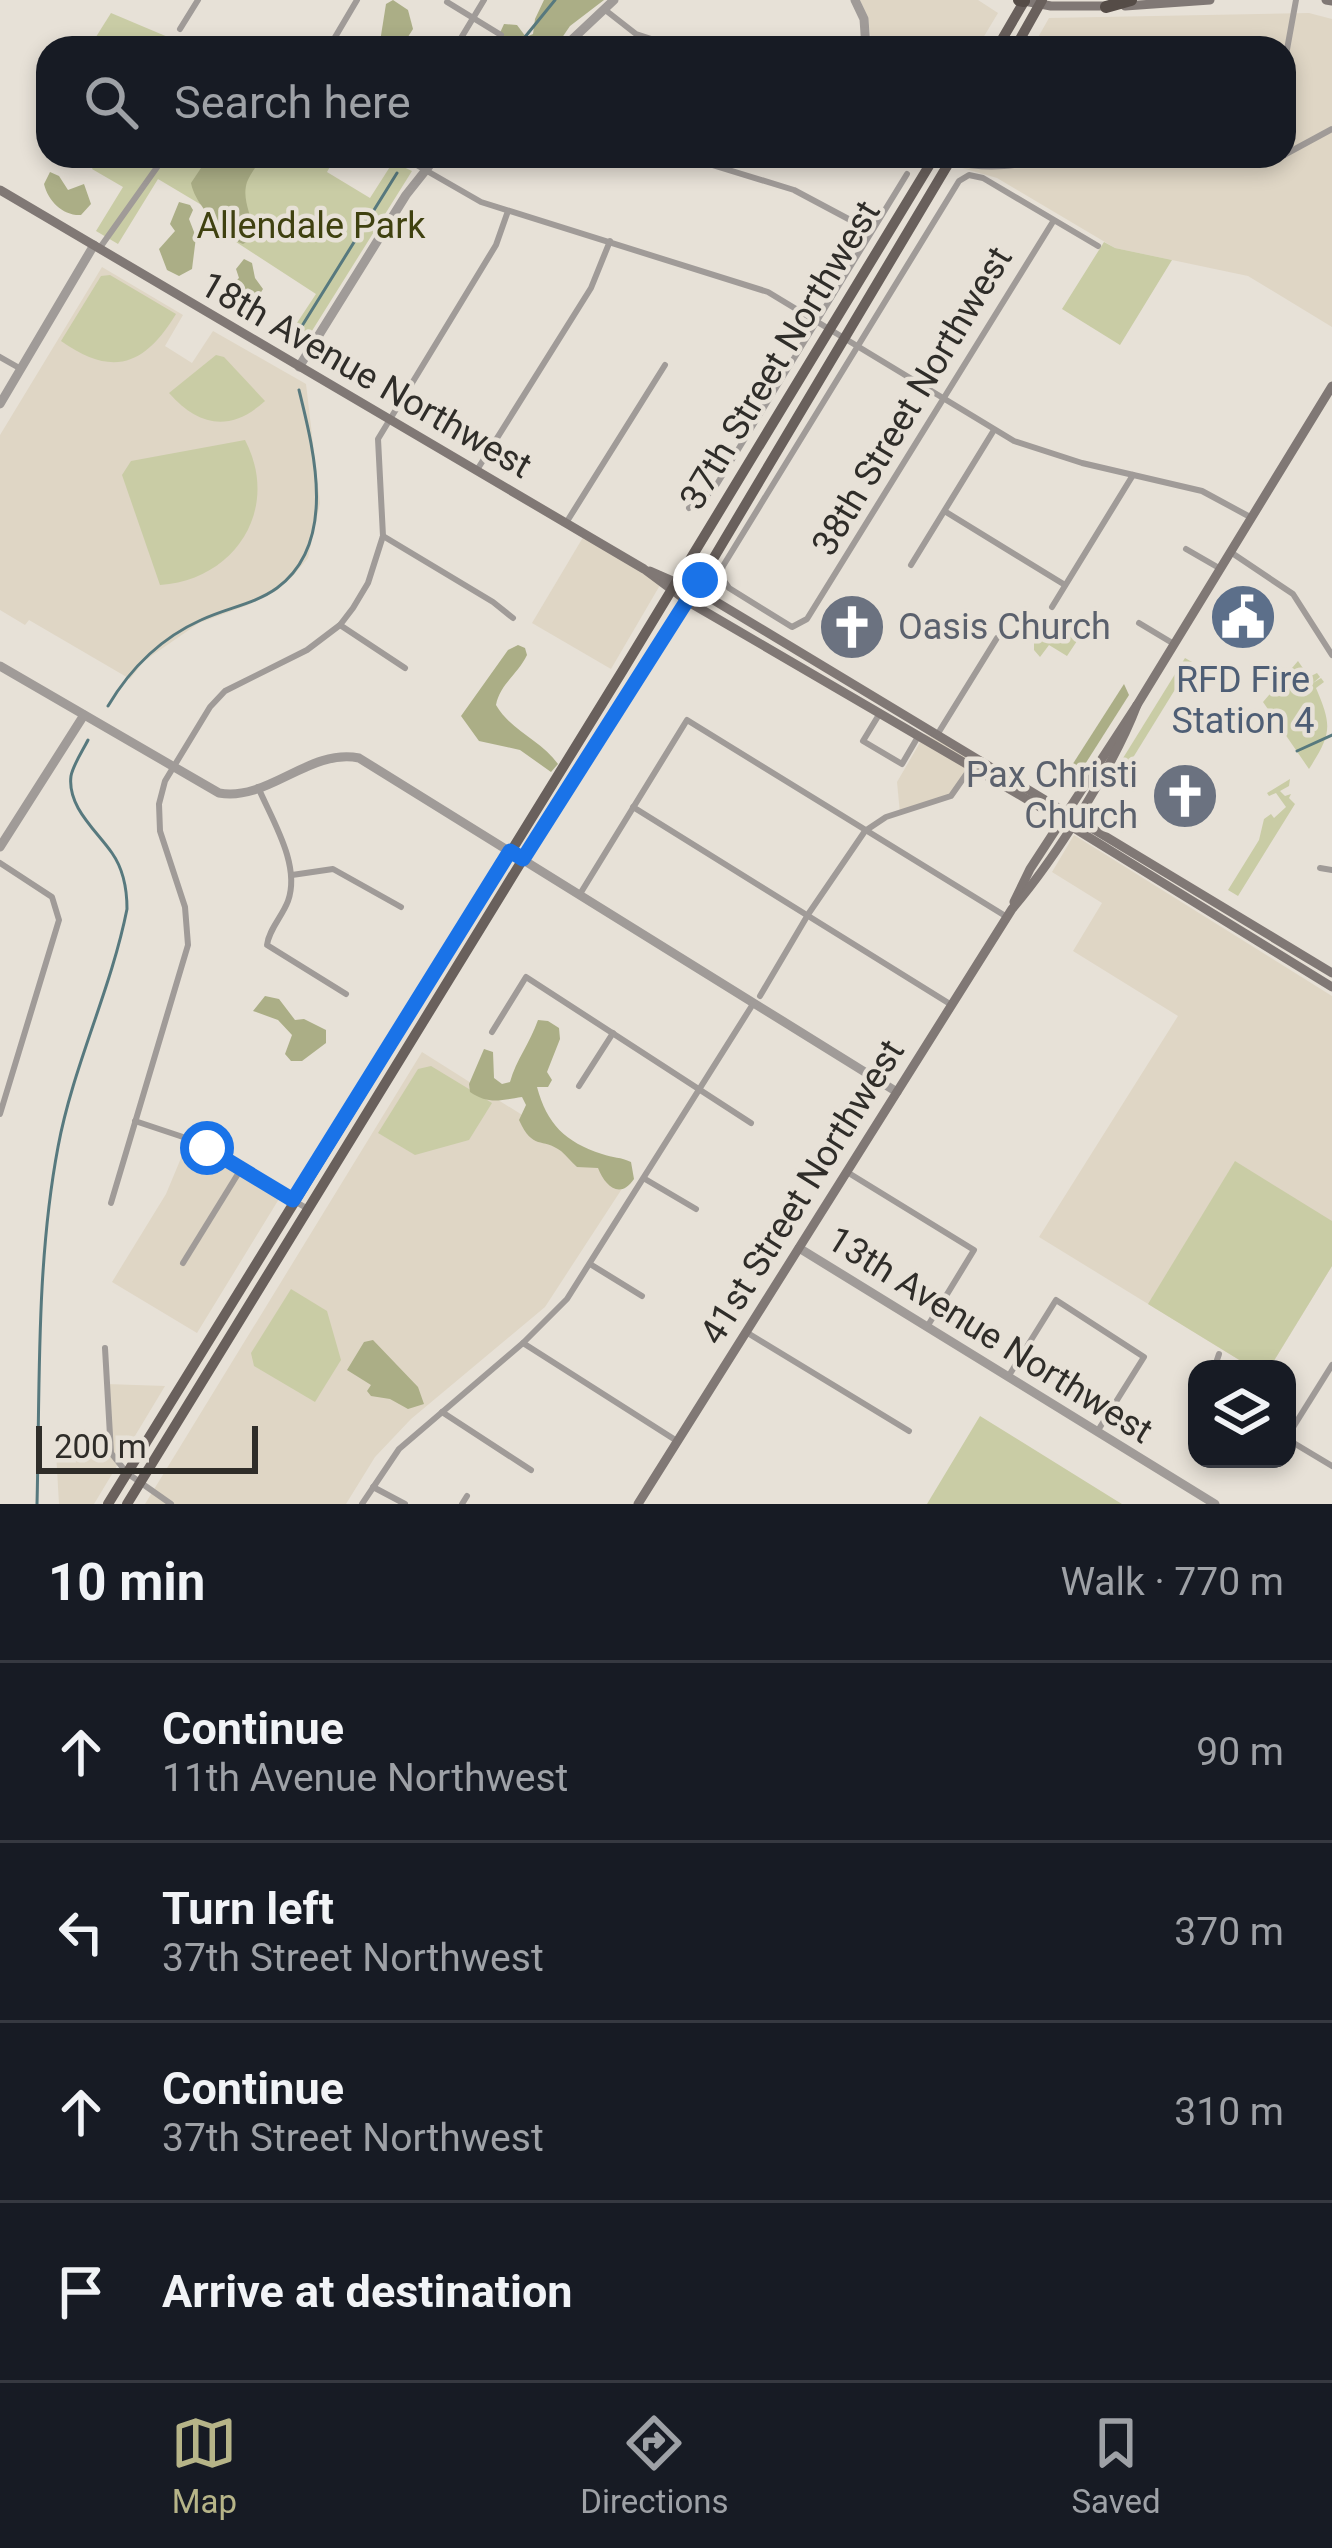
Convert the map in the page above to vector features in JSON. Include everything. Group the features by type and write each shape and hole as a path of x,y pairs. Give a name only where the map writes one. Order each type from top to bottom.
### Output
{"highway":[{"path":"1106,7 1131,0"}],"main road":[{"path":"1004,36 1023,0 1106,7 1210,0"},
{"path":"1022,36 1040,2"},
{"name":"37th Street Northwest","path":"108,1504 831,330 937,168"},
{"name":"37th Street Northwest","path":"127,1504 523,859 852,342 939,168"},
{"name":"18th Avenue Northwest","path":"0,190 674,586 694,590 937,735 974,762"},
{"name":"41st Street Northwest","path":"638,1504 1068,818 1113,755 1137,705 1332,386"},
{"name":"18th Avenue Northwest","path":"674,586 687,602 974,762 1332,973"},
{"name":"18th Avenue Northwest","path":"1068,818 1332,987"}],"street":[{"path":"180,29 199,0"},
{"path":"336,36 357,0"},
{"path":"462,36 484,0"},
{"path":"575,36 614,0"},
{"path":"855,0 865,36"},
{"path":"1289,36 1296,0"},
{"path":"448,2 501,35"},
{"path":"604,9 641,36"},
{"path":"1296,148 1332,129"},
{"path":"0,404 96,247 156,168"},
{"path":"419,168 473,199 752,285 1029,447 1202,491 1252,518"},
{"path":"299,368 427,168"},
{"path":"722,168 794,190 872,231"},
{"path":"689,508 704,500 717,484 907,174"},
{"path":"852,342 959,181 969,175 983,178 1098,246"},
{"path":"112,1203 188,945 185,907 159,821 160,797 172,767 210,706 225,691 307,650 340,625 368,584 383,536 377,445 388,418 496,245 508,211"},
{"name":"38th Street Northwest","path":"852,342 720,575 727,586 792,627 803,623 815,609 1054,220"},
{"path":"477,470 592,288 610,241"},
{"path":"0,357 21,369"},
{"path":"566,523 665,365"},
{"path":"911,566 994,430"},
{"path":"1052,607 1133,475"},
{"path":"945,511 1065,585"},
{"path":"383,536 513,618"},
{"path":"1186,549 1220,569"},
{"path":"1230,552 1293,594 1332,655"},
{"path":"1139,623 1174,644"},
{"path":"340,625 405,668"},
{"path":"937,735 997,638"},
{"path":"0,666 219,794 235,795 327,759 354,757 756,1000 897,1093"},
{"path":"880,712 863,741 902,764 919,735"},
{"path":"0,848 84,715"},
{"path":"580,895 687,720 1009,913"},
{"path":"362,1504 399,1449 567,1299 808,913 866,831 886,817 945,800 974,762"},
{"path":"258,787 292,875 289,898 267,945 346,994"},
{"path":"633,807 952,1006"},
{"path":"0,863 52,897 59,920 0,1114"},
{"path":"1320,868 1332,870"},
{"path":"292,875 333,869 400,907"},
{"path":"492,1032 526,977 751,1123"},
{"path":"579,1086 613,1033"},
{"path":"135,1121 189,1138 308,1209"},
{"path":"183,1263 241,1169"},
{"path":"847,1172 974,1250 927,1327"},
{"path":"645,1179 696,1209"},
{"name":"13th Avenue Northwest","path":"799,1248 1215,1504"},
{"path":"590,1264 642,1296"},
{"path":"1008,1377 1056,1300 1144,1357 1097,1432"},
{"path":"746,1332 909,1431"},
{"path":"523,1343 678,1441"},
{"path":"105,1348 109,1446 127,1473 171,1504"},
{"path":"1217,1360 1219,1354"},
{"path":"1296,1424 1332,1366"},
{"path":"442,1412 530,1470"},
{"path":"1296,1444 1332,1466"},
{"path":"373,1487 405,1504"}],"shaded area":[{"path":"860,0 978,0 998,13 984,36 870,36"},
{"path":"1309,13 1332,19 1332,327 1248,276 1115,248 997,178 962,168 1296,168 1296,36 1039,36 1049,18"},
{"path":"102,267 183,315 165,346 192,363 213,331 306,384 320,503 308,558 292,577 248,605 199,623 144,661 130,679 29,620 25,625 0,610 0,435"},
{"path":"585,534 663,580 611,669 532,623"},
{"path":"925,734 977,758 951,796 900,813 897,782"},
{"path":"1074,835 1332,996 1332,1266 1275,1360 1239,1360 1039,1237 1178,1016 1073,951 1102,903 1052,872"},
{"path":"422,1052 627,1181 545,1307 411,1419 375,1457 346,1504 145,1504"},
{"path":"189,1139 282,1194 197,1333 112,1282 166,1194"},
{"path":"106,1384 165,1386 94,1504 59,1504 56,1452 111,1452"}],"green space":[{"path":"393,0 408,10 413,29 409,36 381,36 386,4"},
{"path":"544,0 604,0 563,36 528,36 533,34"},
{"path":"111,13 166,36 97,36"},
{"path":"504,24 517,25 525,36 498,36"},
{"path":"201,168 256,168 247,182 250,240 243,244 219,234 191,183"},
{"name":"Allendale Park","path":"329,168 327,172 370,198 389,168 412,171 300,350 285,341 316,294 213,227 220,216 158,179 118,244 96,231 123,187 92,169"},
{"path":"50,172 68,190 84,184 91,204 81,215 68,213 53,202 44,184"},
{"path":"179,202 193,210 189,219 196,237 192,269 179,276 167,270 159,249 175,231 170,224"},
{"path":"1104,242 1172,260 1120,345 1062,309"},
{"path":"244,259 252,263 263,289 249,311 240,311 221,294 239,278 236,269"},
{"path":"110,275 176,314 140,355 112,362 80,353 61,341 101,276"},
{"path":"216,355 224,357 265,401 239,418 215,421 191,413 169,393"},
{"path":"245,440 255,466 257,491 254,515 244,536 210,570 160,585 122,475 131,461"},
{"path":"1042,619 1077,641 1067,656 1049,645 1040,657 1034,650 1034,638 1044,642 1033,635"},
{"path":"518,645 527,655 496,705 558,764 551,772 520,750 479,741 461,716 508,650"},
{"path":"1185,658 1192,662 1126,769 1120,763"},
{"path":"1298,661 1309,677 1317,673 1320,677 1313,683 1321,678 1324,682 1316,688 1327,729 1309,769 1263,702"},
{"path":"1124,684 1129,695 1075,780 1067,773"},
{"path":"1290,779 1289,786 1280,791 1291,794 1295,804 1238,896 1228,890 1259,840 1264,819 1271,814 1274,818 1286,807 1276,793 1267,793"},
{"path":"265,996 279,999 295,1020 304,1019 326,1030 326,1043 302,1061 291,1061 285,1054 292,1035 278,1020 253,1011"},
{"path":"538,1020 559,1028 560,1039 547,1072 552,1080 548,1087 537,1087 546,1111 559,1130 578,1144 631,1162 634,1179 623,1189 609,1185 598,1168 577,1167 561,1151 533,1140 519,1120 526,1105 522,1097 489,1100 470,1092 484,1049 493,1052 494,1078 502,1084 510,1082"},
{"path":"431,1066 492,1103 469,1140 415,1155 378,1133 418,1069"},
{"path":"1235,1161 1332,1221 1332,1266 1275,1360 1239,1360 1148,1304"},
{"path":"291,1289 327,1311 341,1360 315,1402 254,1366 251,1353"},
{"path":"373,1340 418,1387 424,1404 408,1409 371,1396 367,1391 371,1385 347,1370 364,1342"},
{"path":"980,1416 1117,1501 1122,1504 927,1504"}],"waterway":[{"path":"526,36 555,0"},
{"path":"297,334 397,173"},
{"path":"108,706 126,679 160,645 201,620 277,588 296,569 315,522 316,495 299,390"},
{"path":"1297,751 1332,735"},
{"path":"37,1504 40,1325 51,1191 65,1117 127,909 119,866 84,818 71,787 72,772 88,740"}],"place":[{"name":"RFD Fire Station 4","path":"1243,617"},
{"name":"Oasis Church","path":"852,627"},
{"name":"Pax Christi Church","path":"1185,796"}],"route":[{"path":"207,1148 293,1200 510,851 523,859 700,580"}]}
